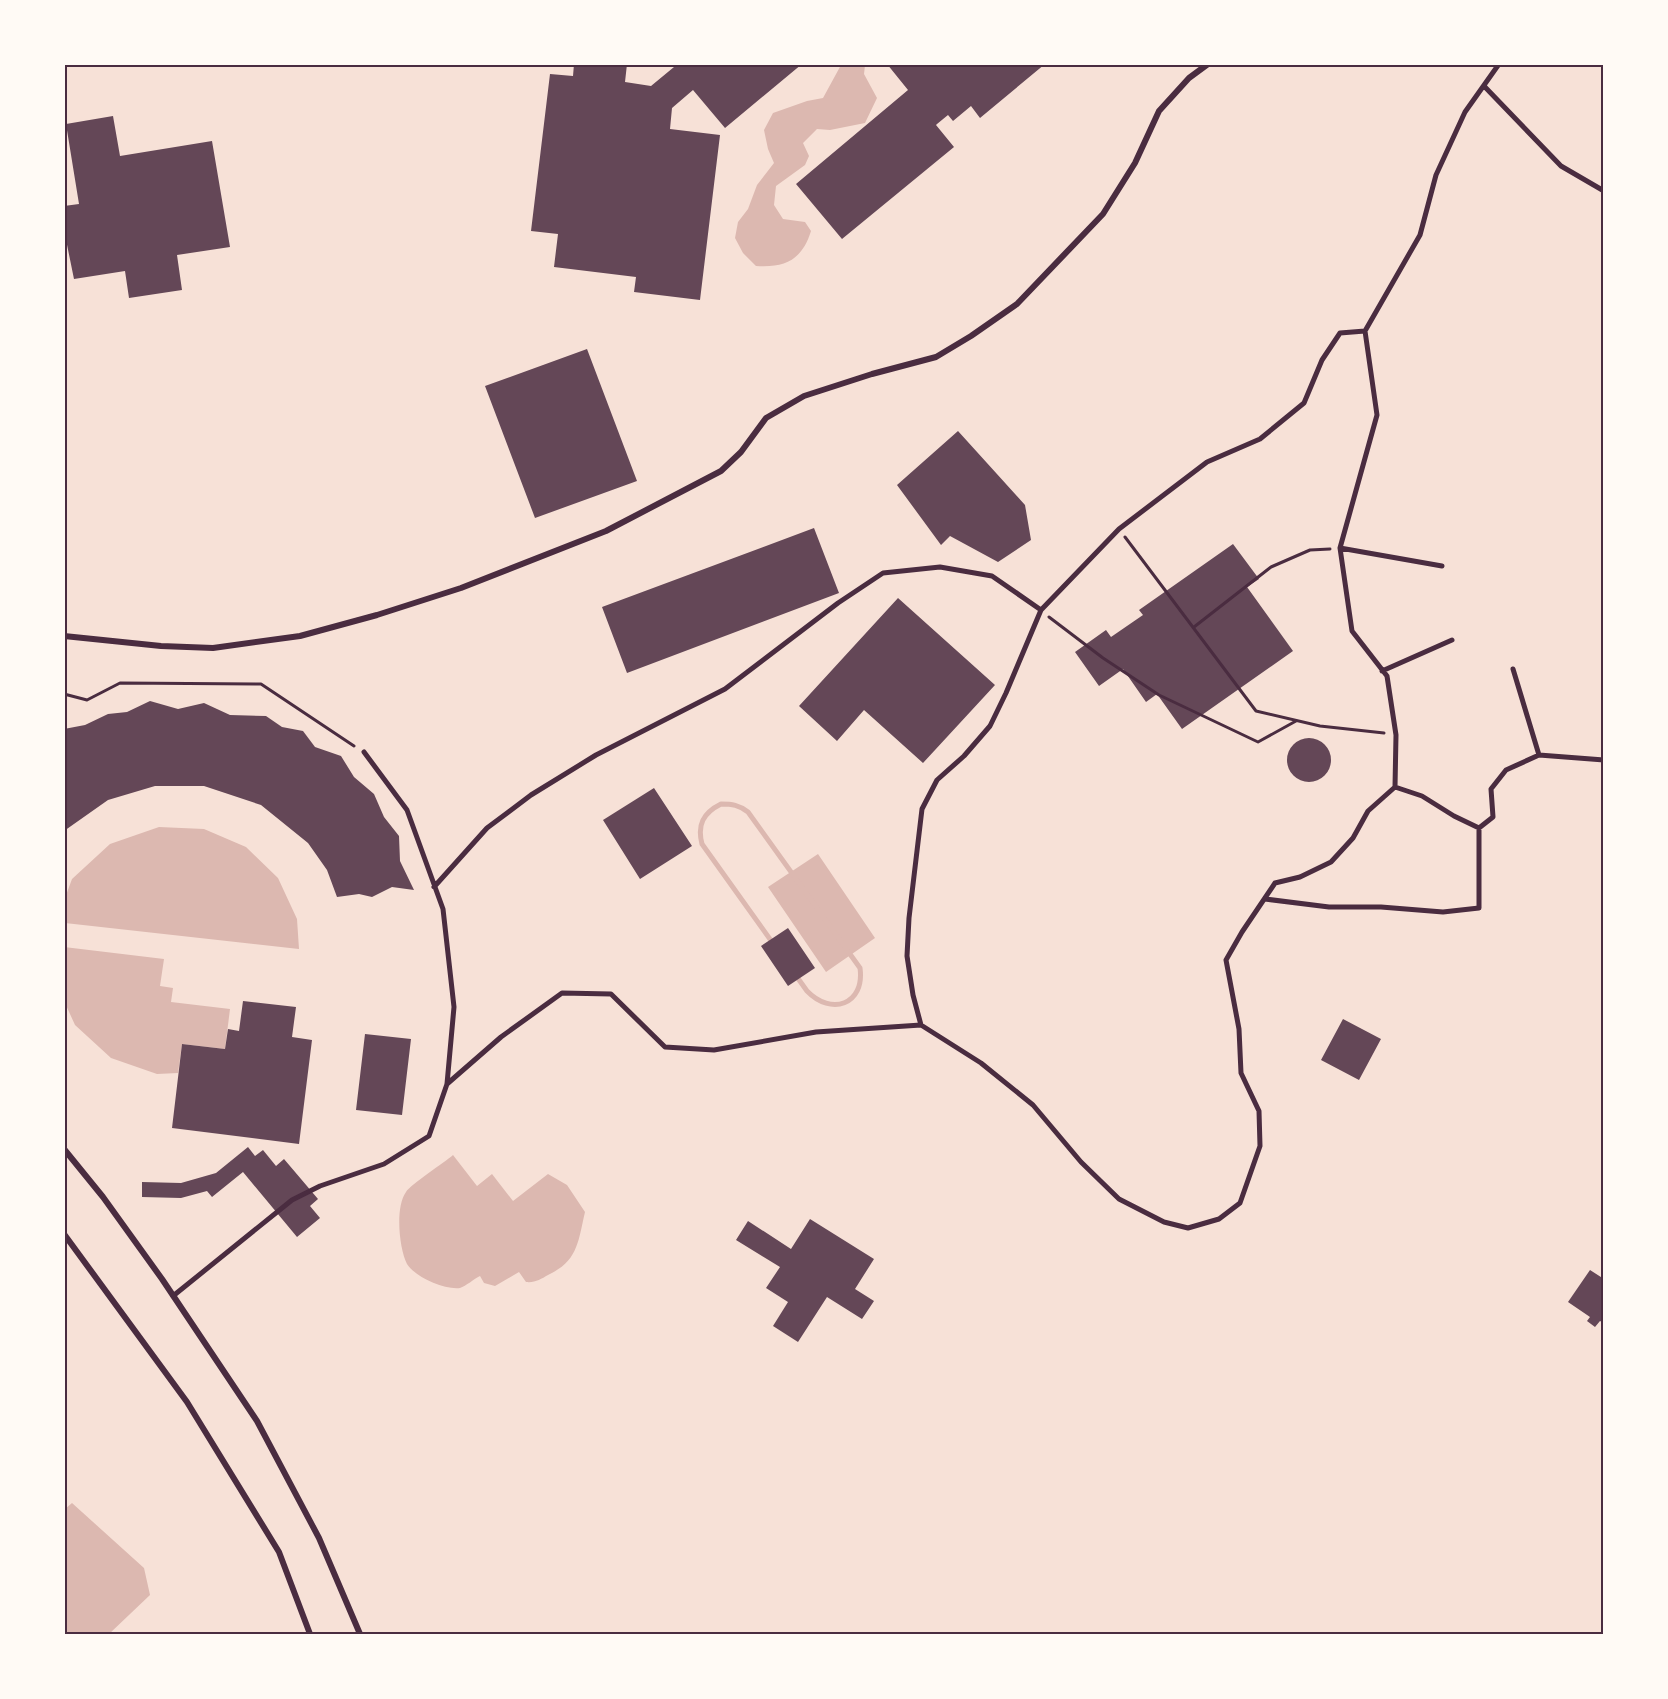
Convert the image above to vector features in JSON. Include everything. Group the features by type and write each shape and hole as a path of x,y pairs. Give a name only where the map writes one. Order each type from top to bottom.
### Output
{"street":[{"path":"64,636 161,646 213,648 300,636 377,615 461,588 606,531 721,471 741,452 766,418 804,396 936,357 1017,304 1103,214 1135,163 1159,111 1189,78 1208,64"},
{"path":"447,1084 501,1037 562,993 611,994 665,1047 714,1050 816,1032 921,1025 981,1063 1033,1105 1081,1162 1119,1199 1164,1222 1188,1228 1220,1219 1240,1203 1260,1146 1259,1111 1241,1073 1239,1029 1226,960 1275,883 1300,877 1331,862 1353,838 1368,812 1395,787 1396,735 1387,676 1352,631 1340,548 1377,415 1365,331 1420,235 1436,175 1465,112 1499,64"},
{"path":"1484,86 1562,166 1604,190"},
{"path":"921,1025 913,995 907,956 922,808 937,780 964,756 990,726 1041,610 1119,529 1206,462 1260,439 1304,403 1322,360 1340,333 1365,331"},
{"path":"1340,548 1442,566"},
{"path":"434,887 487,828 531,795 614,745 725,688 838,603 883,573 940,567 992,576 1041,610"},
{"path":"1382,670 1452,640"},
{"path":"1513,669 1539,755"},
{"path":"173,1296 292,1200 320,1185 384,1164 429,1136 447,1084 453,1007 442,909 407,810 364,752"},
{"path":"1479,828 1493,817 1491,789 1506,770 1539,755 1604,760"},
{"path":"1395,787 1422,796 1479,828"},
{"path":"1265,899 1329,907 1443,912 1479,908 1479,828"},
{"path":"64,1149 103,1197 258,1421 320,1538 360,1635"},
{"path":"64,1234 193,1412 279,1552 310,1635"}],"path":[{"path":"1119,529 1256,711 1320,726 1396,735"},
{"path":"1194,627 1271,567 1310,550 1340,548"},
{"path":"1041,610 1103,658 1160,695 1258,742 1296,721"},
{"path":"64,694 87,700 120,683 261,684 364,752"}],"shaded area":[{"path":"841,65 865,65 864,74 877,98 865,123 830,130 817,129 803,143 809,156 805,165 776,186 774,205 783,219 805,222 811,231 803,249 791,260 776,265 756,266 743,253 735,238 738,222 748,209 757,185 774,163 764,130 773,113 823,98"},
{"path":"159,827 204,829 246,847 278,878 297,919 299,949 65,923 65,898 72,879 110,844"},
{"path":"818,854 875,938 826,972 768,887"},
{"path":"64,947 164,959 160,986 173,988 171,1002 230,1009 225,1049 182,1044 178,1073 157,1074 111,1058 75,1025 65,1003"},
{"path":"453,1155 477,1186 492,1174 513,1201 548,1174 567,1185 585,1212 571,1257 558,1270 535,1281 526,1282 519,1272 495,1286 484,1283 480,1276 460,1288 446,1287 416,1274 404,1257 400,1238 400,1207 406,1192 414,1184"},
{"path":"72,1503 144,1568 150,1595 109,1634 65,1634 65,1509"}],"building":[{"path":"574,64 627,64 625,82 651,86 674,67 672,64 802,64 725,128 693,90 672,108 670,129 720,135 700,300 634,292 636,277 554,267 558,234 531,231 550,74 573,76"},
{"path":"887,64 1045,64 980,118 971,106 953,121 948,115 937,124 954,147 842,239 796,184 908,90"},
{"path":"113,116 120,156 212,141 230,247 177,255 182,290 129,298 125,271 74,279 64,230 64,206 79,204 66,124"},
{"path":"587,349 637,481 535,518 485,386"},
{"path":"958,431 1025,505 1031,540 998,562 950,536 941,545 897,485"},
{"path":"814,528 839,593 627,673 602,607"},
{"path":"1233,544 1259,579 1247,587 1293,651 1182,729 1157,694 1146,702 1123,669 1099,686 1075,652 1106,630 1111,637 1143,615 1139,610"},
{"path":"898,598 995,685 923,763 864,710 837,741 799,706"},
{"path":"150,701 178,709 204,703 230,715 266,716 282,727 303,731 315,747 341,756 354,777 374,794 384,817 399,836 400,861 414,890 392,887 372,897 359,894 337,897 327,870 308,843 261,805 204,786 155,786 108,800 64,831 64,729 85,725 108,714 127,712"},
{"path":"1309,738 1325,744 1331,760 1325,776 1309,782 1293,776 1287,760 1293,744"},
{"path":"654,788 692,846 640,879 603,820"},
{"path":"788,928 815,968 788,986 761,946"},
{"path":"243,1001 296,1007 292,1037 312,1040 299,1144 172,1128 182,1044 225,1049 228,1029 239,1031"},
{"path":"1343,1019 1381,1039 1359,1080 1321,1060"},
{"path":"365,1034 411,1039 402,1115 356,1110"},
{"path":"248,1147 255,1156 263,1150 276,1166 284,1159 318,1199 310,1206 320,1218 297,1237 243,1172 212,1197 207,1191 181,1198 142,1197 142,1182 181,1183 216,1173"},
{"path":"810,1219 874,1259 855,1289 874,1301 862,1319 827,1297 798,1342 773,1326 788,1302 766,1288 780,1267 736,1240 748,1221 791,1249"},
{"path":"1590,1270 1604,1279 1604,1323 1600,1321 1595,1327 1587,1321 1590,1317 1568,1302"}],"waterway":[{"path":"721,804 735,805 748,812 860,968 860,981 852,998 844,1003 826,1003 816,999 807,991 702,844 700,831 703,820 710,811 721,804"}]}
